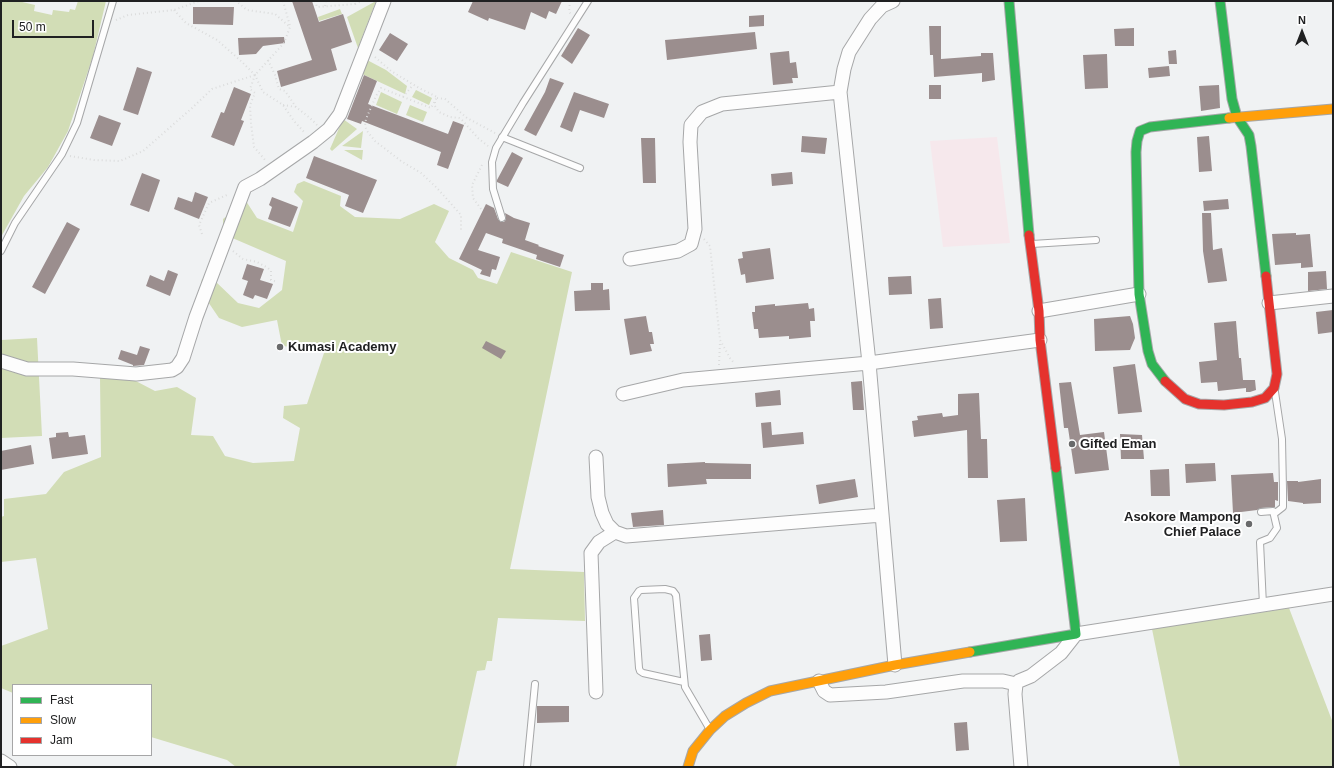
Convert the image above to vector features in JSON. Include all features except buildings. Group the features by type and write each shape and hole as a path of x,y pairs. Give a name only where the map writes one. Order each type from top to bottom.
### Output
{"street":[{"path":"1,361 27,369 73,369 136,374 172,370 177,367 183,358 196,317 245,187 273,170 329,129 340,114 384,1"},
{"path":"893,1 882,6 870,19 849,52 840,92 869,363 895,665"},
{"path":"1009,1 1030,244 1039,311 1040,340 1076,634 1061,653 1031,676 1019,681 1016,684 1015,694 1021,767"},
{"path":"1220,1 1232,99 1237,117 1249,135 1251,146 1277,374 1274,386 1265,398 1252,402 1224,405 1200,404 1185,399 1162,378 1152,364 1148,351 1139,294 1136,152 1140,131 1150,127 1237,117 1333,109"},
{"path":"630,259 678,251 691,244 695,229 690,142 692,125 702,112 722,104 840,92"},
{"path":"1039,311 1139,294"},
{"path":"1269,303 1333,296"},
{"path":"623,394 683,380 869,363 1040,340"},
{"path":"596,456 598,497 602,513 607,524 615,532 626,536 882,515"},
{"path":"596,692 591,553 599,542 615,532"},
{"path":"688,767 693,752 710,730 725,716 746,703 770,692 895,665 1076,634 1333,594"},
{"path":"1318,596 1333,602"},
{"path":"819,681 826,694 830,695 886,692 963,681 1003,681 1016,684"},
{"path":"1,761 10,767"}],"lane":[{"path":"1,250 14,223 62,154 77,123 113,1"},
{"path":"502,218 492,189 492,162 494,150 588,1"},
{"path":"502,137 580,168"},
{"path":"1030,244 1096,240"},
{"path":"1274,386 1282,439 1283,507 1274,514"},
{"path":"1260,512 1273,511 1277,528 1270,538 1260,542 1263,605"},
{"path":"684,682 649,675 640,671 634,598 638,591 665,589 672,591 676,595 684,682 688,693 710,730"},
{"path":"526,767 535,684"}],"path":[{"path":"107,23 128,16 174,10 198,1"},
{"path":"273,170 254,147 250,105 254,93 250,89 255,75 284,43 290,27 283,1"},
{"path":"315,1 317,7 362,1"},
{"path":"325,6 326,1"},
{"path":"238,2 248,10 275,14 290,27"},
{"path":"174,10 186,23 217,40 255,75 263,92 283,105 304,132 320,137"},
{"path":"366,48 391,71 437,97 445,99 467,118 502,137"},
{"path":"268,60 275,75 279,89 285,91 296,107 310,118 320,137"},
{"path":"62,154 94,160 120,161 143,151 212,89 255,75"},
{"path":"402,97 413,84"},
{"path":"437,97 431,108 381,88 366,119 365,126 375,141 401,161 421,173 437,188 461,215 461,231"},
{"path":"437,97 435,106 439,112 462,120 478,138 494,150 481,166 472,185 473,198 481,209"},
{"path":"283,105 296,107"},
{"path":"202,234 199,225 209,203 245,187"},
{"path":"695,229 710,246 720,340 720,377"},
{"path":"225,241 233,251 243,259 256,262 268,268 271,271 271,280 277,282"},
{"path":"720,340 730,358 744,375"}],"shaded area":[{"path":"997,137 1010,243 943,247 930,141"}],"green space":[{"path":"1,1 18,1 35,5 34,11 52,15 53,10 69,12 70,9 75,10 78,1 106,1 93,56 68,131 48,167 24,196 1,237"},
{"path":"376,1 358,48 347,17"},
{"path":"340,9 342,14 319,21 318,17"},
{"path":"369,61 386,70 407,86 405,94 360,73 364,62"},
{"path":"416,90 432,98 429,105 412,97"},
{"path":"381,92 402,102 397,114 376,105"},
{"path":"410,105 427,112 423,122 406,115"},
{"path":"343,119 357,129 332,151 330,149"},
{"path":"363,131 361,148 342,146"},
{"path":"344,150 363,150 362,160"},
{"path":"304,181 341,196 340,206 355,217 400,219 434,204 449,211 435,242 449,258 473,270 478,278 497,284 511,252 572,272 510,569 584,572 585,621 498,618 492,661 487,661 485,670 477,671 456,767 236,767 227,760 152,737 152,684 12,684 12,693 1,688 1,646 48,629 36,558 1,562 1,517 4,516 4,499 46,494 64,472 101,457 100,378 130,378 155,391 177,387 196,398 191,435 213,436 225,456 253,463 294,461 300,428 283,418 284,406 307,404 325,350 282,346 277,320 242,327 219,318 200,290 202,279 215,281 238,303 259,308 282,290 286,261 223,234 223,219 246,201 257,218 293,232 303,201 294,192 297,184"},
{"path":"37,338 42,436 1,438 1,340"},
{"path":"1289,608 1333,723 1333,767 1180,767 1152,629"}],"traffic: fast":[{"path":"1009,1 1029,235"},
{"path":"1220,1 1232,99 1237,117 1249,135 1251,146 1266,276"},
{"path":"1165,381 1152,364 1148,351 1139,294 1137,141 1140,131 1150,127 1229,118"},
{"path":"970,652 1076,634 1056,468"}],"traffic: slow":[{"path":"1229,118 1333,109"},
{"path":"688,767 693,751 710,730 725,716 770,691 895,665 970,652"}],"traffic: jam":[{"path":"1029,235 1056,468"},
{"path":"1165,381 1185,399 1199,404 1224,405 1252,402 1265,398 1274,388 1277,374 1266,276"}],"place":[{"name":"Kumasi Academy","path":"280,347"},
{"name":"Gifted Eman","path":"1072,444"},
{"name":"Asokore Mampong Chief Palace","path":"1249,524"}]}
